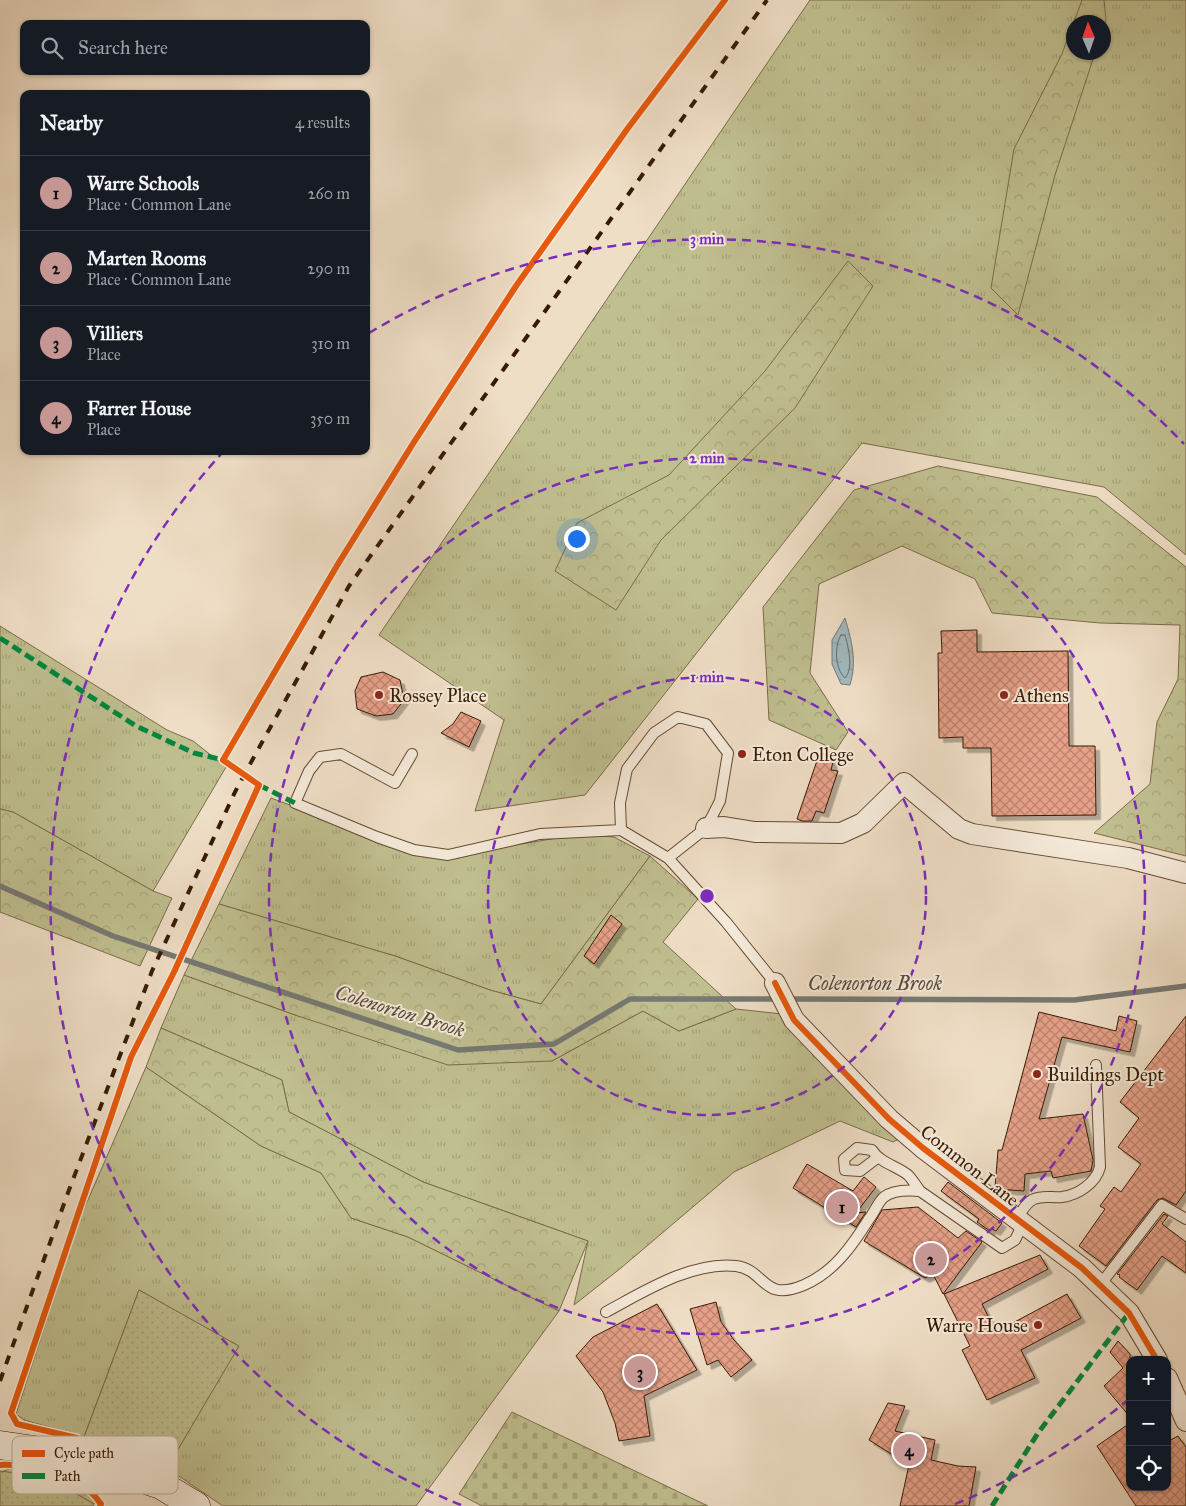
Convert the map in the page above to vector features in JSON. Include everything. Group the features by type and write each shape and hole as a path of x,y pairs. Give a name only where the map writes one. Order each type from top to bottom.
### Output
{"main road":[{"path":"176,1494 196,1506"}],"street":[{"path":"706,828 724,827 755,832 841,833 863,823 904,783 960,829 972,834 1128,858 1186,873"},
{"name":"Common Lane","path":"775,983 794,1020 889,1119 923,1148 1082,1268 1128,1313 1155,1356"},
{"path":"1171,1387 1186,1421"}],"lane":[{"path":"621,830 620,803 627,769 654,733 678,717 706,724 728,753 720,800 706,828 668,858"},
{"path":"412,754 395,783 341,754 320,757 309,771 295,803 377,838 414,850 448,855 540,834 621,830 668,858 726,922 775,983"},
{"path":"877,1158 909,1176 920,1191 1002,1248 1016,1240 1020,1222 1029,1201 1041,1197 1062,1197 1076,1193 1086,1187 1098,1175 1100,1167 1096,1065"},
{"path":"606,1312 668,1280 706,1268 739,1267 757,1276 771,1289 784,1291 803,1286 824,1275 850,1248 884,1197 906,1189 920,1191"},
{"path":"1100,1285 1162,1205 1186,1219"}],"green space":[{"path":"810,0 1186,0 1186,555 1104,487 862,443 585,795 475,811 504,720 379,635"},
{"path":"1082,0 1104,0 1106,15 1077,15"},
{"path":"1066,43 1066,60 1093,60 1055,175 1018,315 991,288 1014,149"},
{"path":"848,261 873,286 795,408 661,540 616,610 555,571 577,523 669,475 765,371"},
{"path":"938,466 1097,497 1186,567 1186,856 1094,833 1150,784 1157,722 1178,679 1180,625 1100,623 992,613 975,579 902,546 819,584 810,673 848,732 836,750 769,720 763,607 854,490"},
{"path":"0,626 167,730 193,741 226,767 153,891 13,812 0,809"},
{"path":"271,798 333,821 442,857 582,834 614,837 650,856 541,1004 490,990 395,956 219,904"},
{"path":"0,809 13,812 153,891 172,898 140,966 0,912"},
{"path":"650,856 698,899 663,942 736,1009 679,1031 643,1011 552,1061 448,1065 298,1016 184,975 219,904 395,956 490,990 541,1004"},
{"path":"184,975 298,1016 552,1061 643,1011 679,1031 736,1009 782,1014 901,1138 893,1142 840,1121 734,1172 621,1268 574,1305 588,1241 423,1182 289,1112 282,1080 161,1028"},
{"path":"161,1028 282,1080 289,1112 423,1182 588,1241 559,1311 408,1237 351,1218 321,1173 261,1146 146,1067"},
{"path":"146,1067 261,1146 321,1173 351,1218 408,1237 559,1311 416,1506 223,1506 178,1475 178,1449 238,1346 139,1290 84,1436 24,1420 16,1414 80,1218"},
{"path":"139,1290 239,1346 178,1449 178,1436 84,1436"},
{"path":"512,1412 708,1506 482,1506 459,1494"},
{"path":"12,1468 12,1473 1,1472"},
{"path":"0,1471 12,1473 12,1494 77,1494 94,1504 93,1506 0,1506"},
{"path":"77,1494 92,1494 96,1501 94,1504"}],"water":[{"path":"845,618 853,652 850,685 841,684 832,664 832,640"}],"building":[{"name":"Athens","path":"977,630 977,652 1068,651 1069,746 1095,746 1096,815 992,816 991,748 963,748 963,737 939,738 938,653 942,653 941,631"},
{"name":"Rossey Place","path":"383,672 400,680 404,700 393,714 376,716 357,709 355,691 361,677"},
{"path":"461,712 481,721 469,747 441,733 453,724"},
{"path":"821,749 835,754 831,770 838,771 824,813 816,811 812,821 802,821 797,819"},
{"path":"611,915 622,924 594,964 584,956"},
{"path":"1039,1012 1116,1031 1119,1016 1137,1021 1130,1052 1062,1037 1039,1119 1083,1114 1093,1160 1091,1171 1053,1178 1051,1171 1025,1174 1024,1191 997,1189 995,1188 998,1150 1002,1150"},
{"path":"1186,1016 1186,1191 1176,1205 1163,1198 1157,1200 1106,1266 1079,1246 1105,1209 1100,1206 1114,1187 1121,1192 1141,1164 1118,1147 1139,1118 1120,1102"},
{"path":"807,1164 853,1191 864,1177 876,1187 856,1213 866,1212 856,1227 793,1188"},
{"path":"948,1182 1002,1223 996,1231 992,1229 990,1231 977,1222 979,1219 941,1191"},
{"path":"918,1207 958,1238 966,1231 982,1242 943,1294 933,1274 925,1278 864,1241 882,1210"},
{"path":"1164,1214 1168,1216 1162,1224 1186,1242 1186,1273 1162,1256 1137,1290 1117,1274"},
{"name":"Warre House","path":"1040,1255 1048,1269 982,1304 996,1332 1067,1294 1081,1318 1021,1350 1035,1378 987,1400 962,1350 970,1346 944,1294"},
{"path":"716,1302 721,1322 752,1360 731,1377 718,1360 707,1365 690,1309"},
{"path":"657,1304 697,1370 644,1396 650,1436 619,1441 615,1423 603,1392 576,1356 593,1337"},
{"path":"1118,1341 1130,1354 1130,1356 1126,1356 1126,1412 1104,1386 1123,1368 1110,1352"},
{"path":"888,1403 905,1406 895,1431 935,1440 931,1460 958,1466 976,1467 969,1506 900,1506 909,1465 869,1440"},
{"path":"1126,1426 1126,1491 1097,1446"},
{"path":"1178,1436 1186,1447 1186,1506 1136,1506 1126,1491 1171,1491 1171,1440"}],"waterway":[{"name":"Colenorton Brook","path":"0,886 113,936 458,1050 554,1044 630,999 780,999"},
{"name":"Colenorton Brook","path":"789,999 1074,1000 1186,986"}],"railway":[{"path":"0,1381 69,1190 152,971 235,792 255,755 349,586 767,0"}],"marked path":[{"path":"0,638 136,726 194,753 223,760"},
{"path":"259,785 295,803"},
{"path":"992,1506 1038,1433 1129,1313"}],"cycle path":[{"path":"68,1436 17,1424 11,1413 131,1057 174,972 259,785 223,760 338,564 414,442 516,286 628,128 725,0"},
{"path":"775,983 794,1020 889,1119 923,1148 1082,1268 1129,1313 1155,1356"},
{"path":"0,1465 12,1465"},
{"path":"93,1494 101,1504 100,1506"}],"place":[{"name":"Rossey Place","path":"379,695"},
{"name":"Athens","path":"1004,695"},
{"name":"Eton College","path":"742,754"},
{"name":"Buildings Dept","path":"1037,1074"},
{"name":"Warre Schools","path":"842,1207"},
{"name":"Marten Rooms","path":"931,1259"},
{"name":"Warre House","path":"1038,1325"},
{"name":"Villiers","path":"640,1372"},
{"name":"Farrer House","path":"909,1450"}]}
